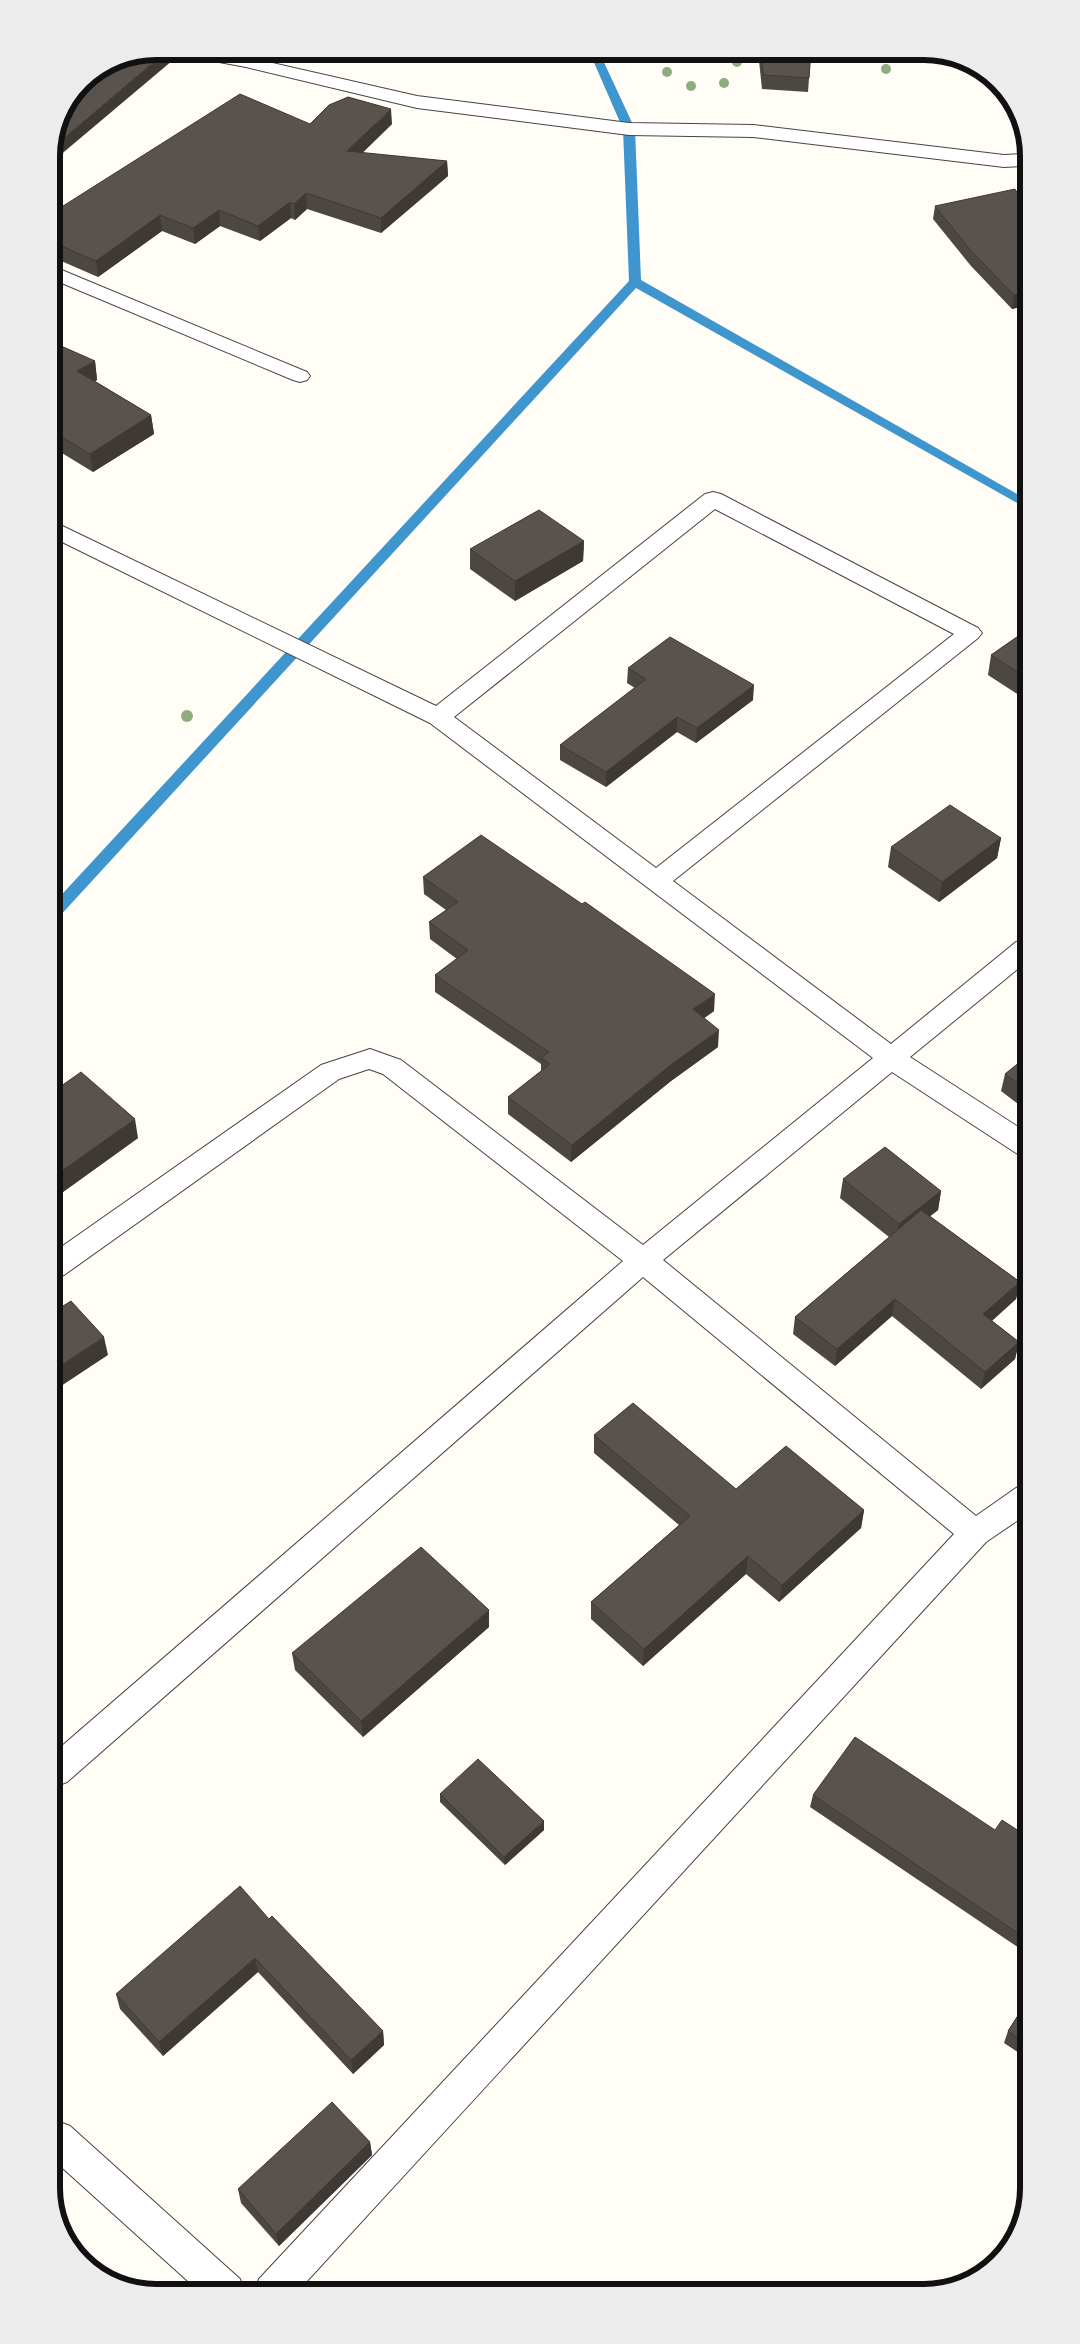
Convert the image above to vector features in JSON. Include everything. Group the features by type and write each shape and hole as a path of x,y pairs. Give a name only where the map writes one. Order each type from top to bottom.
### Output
{"street":[{"path":"235,60 417,102 629,129 753,132 1004,161 1020,160"},
{"path":"60,275 300,376"},
{"path":"438,717 713,499 970,633 655,882"},
{"path":"60,532 438,717 892,1059 1020,1142"},
{"path":"60,1768 641,1262 1020,953"},
{"path":"60,1264 330,1072 370,1059 392,1067 641,1262 667,1280 975,1534"},
{"path":"279,2284 975,1534 1020,1502"},
{"path":"60,2142 218,2284"}],"building":[{"path":"156,60 62,140 67,119 76,103 93,84 108,73 125,65"},
{"path":"762,60 810,60 809,78 763,75"},
{"path":"240,94 310,124 329,105 348,97 391,109 347,151 447,161 381,218 306,193 294,204 290,202 258,226 219,210 193,228 160,215 96,261 60,245 60,208"},
{"path":"1015,189 1020,197 1020,294 1014,295 972,252 935,206"},
{"path":"60,346 95,361 77,371 151,415 90,454 60,436"},
{"path":"539,510 584,541 515,581 470,549"},
{"path":"1020,635 1020,674 991,655"},
{"path":"670,637 754,685 697,728 677,717 606,772 560,745 646,679 628,668"},
{"path":"950,805 1001,838 942,882 891,847"},
{"path":"481,835 582,904 585,902 715,994 693,1009 719,1030 672,1064 572,1145 508,1097 550,1064 541,1058 549,1052 435,975 468,950 429,922 458,902 423,877"},
{"path":"1020,1062 1020,1085 1005,1074"},
{"path":"81,1072 135,1119 60,1172 60,1087"},
{"path":"885,1147 941,1191 899,1224 843,1179"},
{"path":"921,1210 1020,1282 983,1314 1019,1342 985,1372 895,1299 837,1349 795,1317"},
{"path":"71,1301 104,1337 60,1366 60,1308"},
{"path":"633,1403 736,1489 786,1446 864,1510 782,1585 748,1556 644,1649 591,1602 690,1516 594,1435"},
{"path":"421,1547 489,1610 361,1721 292,1653"},
{"path":"855,1737 995,1830 1002,1820 1020,1832 1020,1935 813,1795"},
{"path":"478,1759 544,1821 504,1857 440,1794"},
{"path":"240,1886 269,1919 272,1916 383,2031 351,2060 255,1958 159,2042 116,1994"},
{"path":"1020,2012 1020,2039 1008,2031"},
{"path":"332,2102 370,2142 276,2234 238,2189"}],"waterway":[{"path":"598,60 629,129 635,282"},
{"path":"60,906 635,282"},
{"path":"635,282 1020,501"}]}
